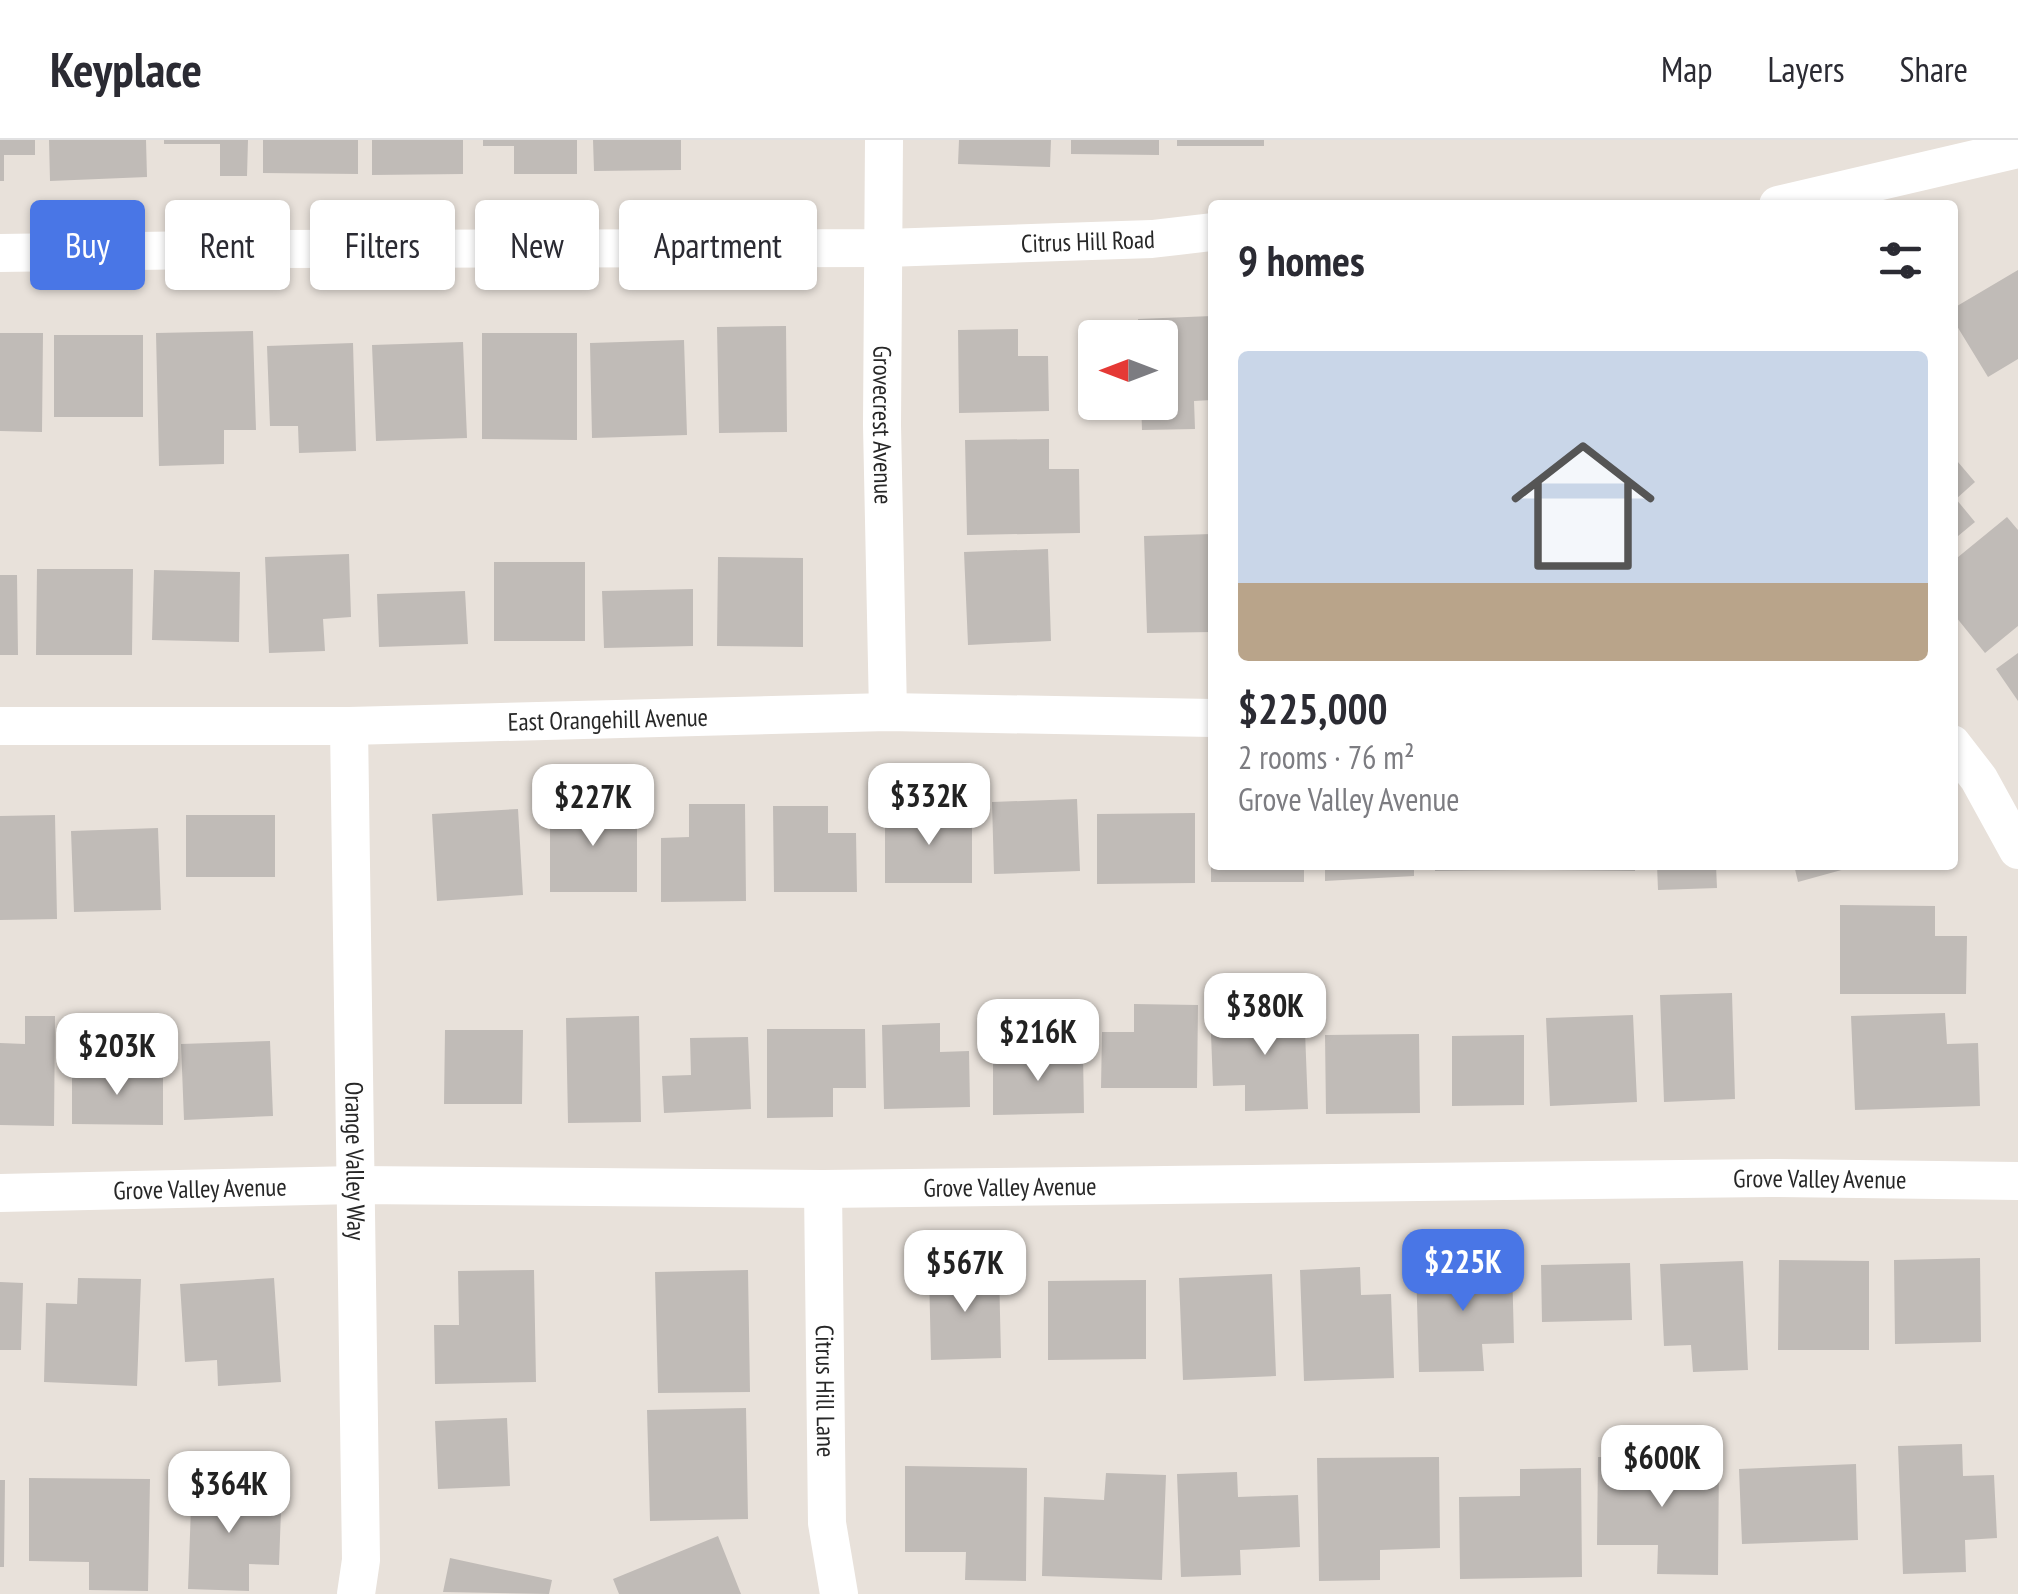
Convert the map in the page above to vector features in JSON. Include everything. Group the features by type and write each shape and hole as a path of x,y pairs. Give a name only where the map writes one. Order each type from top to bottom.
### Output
{"street":[{"name":"Grovecrest Avenue","path":"884,140 882,425 888,712"},
{"path":"1799,200 2018,148"},
{"name":"Citrus Hill Road","path":"0,253 886,248 1152,240 1208,233"},
{"name":"East Orangehill Avenue","path":"0,726 350,726 888,712 1208,718"},
{"name":"Orange Valley Way","path":"350,726 361,1560 356,1594"},
{"path":"1958,752 1979,779 2018,850"},
{"name":"Grove Valley Avenue","path":"0,1193 356,1186 823,1189 1731,1179 2018,1181"},
{"name":"Citrus Hill Lane","path":"823,1189 827,1523 839,1594"}],"building":[{"path":"0,140 35,140 35,155 4,155 4,181 0,181"},
{"path":"49,140 146,140 147,177 50,181"},
{"path":"164,140 248,140 247,176 220,176 220,144 164,144"},
{"path":"263,140 358,140 358,174 263,173"},
{"path":"372,140 463,140 463,174 372,175"},
{"path":"483,140 577,140 577,174 514,174 514,146 483,146"},
{"path":"593,140 681,140 681,170 594,171"},
{"path":"959,140 1051,140 1050,167 958,164"},
{"path":"1071,140 1159,140 1159,155 1071,154"},
{"path":"1177,140 1264,140 1264,146 1177,146"},
{"path":"2018,270 2018,359 1988,377 1958,328 1958,305"},
{"path":"1208,316 1208,400 1194,401 1195,429 1142,430 1142,420 1178,420 1178,320 1138,320"},
{"path":"786,326 787,432 719,433 717,327"},
{"path":"1018,329 1018,356 1048,356 1049,411 959,413 958,330"},
{"path":"253,331 256,430 224,430 224,464 159,466 156,333"},
{"path":"0,333 43,333 42,432 0,431"},
{"path":"482,333 577,333 577,440 482,439"},
{"path":"54,335 143,335 143,417 54,417"},
{"path":"684,340 687,435 592,438 590,343"},
{"path":"463,342 467,438 376,441 372,345"},
{"path":"353,343 356,451 299,453 298,426 270,426 267,346"},
{"path":"1049,439 1049,469 1079,469 1080,533 967,535 965,440"},
{"path":"1958,462 1975,482 1958,497"},
{"path":"1958,501 1975,522 1958,536"},
{"path":"2007,517 2018,530 2018,626 1985,653 1958,619 1958,557"},
{"path":"1208,534 1208,632 1147,633 1144,536"},
{"path":"1048,549 1051,641 968,645 964,552"},
{"path":"349,554 351,617 323,619 325,651 269,653 265,557"},
{"path":"718,557 803,558 803,647 717,646"},
{"path":"494,562 585,562 585,641 494,641"},
{"path":"37,569 133,569 132,655 36,655"},
{"path":"154,570 240,572 239,642 152,640"},
{"path":"0,575 17,575 18,655 0,655"},
{"path":"693,589 693,646 604,648 602,591"},
{"path":"465,591 468,644 379,647 377,594"},
{"path":"2018,653 2018,701 1996,669"},
{"path":"1077,799 1080,871 994,874 992,802"},
{"path":"689,804 745,804 746,901 661,902 661,838 689,837"},
{"path":"550,806 637,807 637,892 550,892"},
{"path":"773,806 828,806 828,833 856,833 857,892 774,892"},
{"path":"518,809 523,895 437,901 432,814"},
{"path":"885,813 972,813 972,883 885,883"},
{"path":"1195,813 1195,883 1097,884 1097,814"},
{"path":"55,815 57,919 0,920 0,816"},
{"path":"186,815 275,815 275,877 186,877"},
{"path":"158,828 161,910 74,912 71,831"},
{"path":"1211,870 1304,870 1304,882 1211,882"},
{"path":"1325,870 1414,870 1414,876 1325,881"},
{"path":"1657,870 1716,870 1717,888 1658,890"},
{"path":"1795,870 1842,870 1798,882"},
{"path":"1840,905 1935,906 1935,936 1967,936 1966,994 1840,994"},
{"path":"1732,993 1735,1099 1664,1102 1660,995"},
{"path":"1134,1004 1198,1005 1197,1088 1101,1088 1102,1032 1134,1032"},
{"path":"1304,1005 1308,1109 1245,1111 1245,1085 1213,1086 1211,1034 1243,1033 1241,1007"},
{"path":"1945,1013 1947,1044 1978,1043 1980,1106 1855,1110 1851,1016"},
{"path":"1633,1015 1637,1102 1550,1106 1546,1018"},
{"path":"25,1016 55,1016 54,1126 0,1125 0,1043 25,1044"},
{"path":"639,1016 641,1122 568,1123 566,1018"},
{"path":"940,1023 940,1052 969,1051 970,1107 884,1109 882,1025"},
{"path":"767,1029 865,1029 866,1088 833,1088 833,1117 767,1118"},
{"path":"445,1030 523,1030 522,1104 444,1104"},
{"path":"1419,1034 1420,1113 1326,1114 1325,1035"},
{"path":"1524,1035 1524,1105 1452,1106 1452,1036"},
{"path":"748,1037 751,1109 664,1113 662,1076 691,1075 690,1038"},
{"path":"270,1041 273,1116 184,1120 181,1044"},
{"path":"1083,1054 1084,1113 993,1115 993,1055"},
{"path":"72,1071 163,1072 163,1125 72,1124"},
{"path":"1980,1258 1981,1342 1895,1344 1894,1260"},
{"path":"1779,1260 1869,1261 1869,1350 1778,1350"},
{"path":"1743,1261 1748,1370 1693,1372 1691,1345 1664,1346 1660,1264"},
{"path":"1512,1263 1514,1343 1482,1344 1484,1371 1419,1372 1416,1266"},
{"path":"1630,1263 1632,1320 1542,1322 1541,1265"},
{"path":"1360,1267 1361,1295 1391,1294 1394,1378 1304,1381 1300,1270"},
{"path":"534,1270 536,1382 435,1384 434,1325 459,1325 458,1271"},
{"path":"748,1270 750,1392 658,1393 655,1272"},
{"path":"999,1270 1001,1358 931,1360 929,1271"},
{"path":"1272,1274 1276,1376 1183,1380 1179,1278"},
{"path":"78,1278 141,1279 137,1386 44,1382 46,1303 77,1304"},
{"path":"274,1278 281,1382 218,1386 217,1360 185,1362 180,1284"},
{"path":"1146,1280 1146,1359 1048,1360 1048,1281"},
{"path":"0,1282 23,1283 21,1350 0,1350"},
{"path":"746,1408 748,1519 650,1521 647,1410"},
{"path":"507,1418 510,1486 438,1489 435,1421"},
{"path":"1962,1444 1963,1476 1994,1475 1997,1538 1965,1540 1966,1572 1903,1574 1898,1446"},
{"path":"1439,1457 1440,1548 1380,1550 1380,1580 1319,1581 1317,1458"},
{"path":"1598,1457 1719,1458 1718,1575 1657,1574 1658,1545 1597,1545"},
{"path":"1856,1464 1858,1540 1742,1544 1739,1469"},
{"path":"905,1466 1027,1468 1026,1581 965,1580 966,1552 905,1552"},
{"path":"1581,1468 1582,1577 1460,1579 1459,1497 1520,1496 1520,1469"},
{"path":"1237,1472 1238,1497 1298,1495 1300,1547 1240,1550 1241,1575 1181,1577 1177,1474"},
{"path":"1106,1473 1166,1475 1162,1580 1042,1576 1044,1497 1104,1500"},
{"path":"29,1478 150,1479 148,1591 89,1590 89,1562 29,1561"},
{"path":"0,1480 5,1480 4,1567 0,1567"},
{"path":"192,1480 253,1483 251,1510 281,1511 279,1565 249,1564 249,1591 188,1589"},
{"path":"718,1536 741,1594 619,1594 613,1579"},
{"path":"450,1558 552,1580 549,1594 443,1592"}]}
